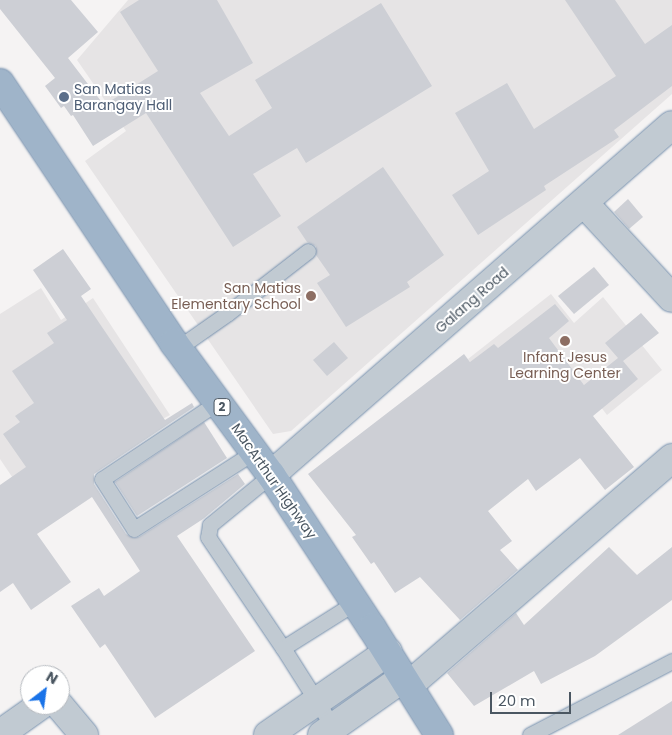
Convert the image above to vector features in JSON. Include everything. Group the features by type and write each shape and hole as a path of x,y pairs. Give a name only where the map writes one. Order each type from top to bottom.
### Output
{"highway":[{"name":"MacArthur Highway","path":"0,83 178,348 271,475 356,602 406,682 431,732"}],"street":[{"name":"Galang Road","path":"271,475 672,125"},
{"path":"584,203 672,298"},
{"path":"327,731 406,682 672,458"},
{"path":"268,735 388,652"},
{"path":"0,734 28,715"},
{"path":"67,715 84,735"}],"lane":[{"path":"178,348 228,313 308,251"},
{"path":"218,402 102,479 134,529 254,452"},
{"path":"271,475 210,525 208,537 283,648 316,702 327,731"},
{"path":"283,648 356,602"},
{"path":"530,735 672,661"}],"shaded area":[{"name":"San Matias Elementary School","path":"128,0 672,0 672,94 291,431 273,434 85,161 126,131 77,60"},
{"path":"41,288 61,320 93,298 170,415 73,468 29,502 0,459 0,314"},
{"name":"Infant Jesus Learning Center","path":"551,294 574,323 603,297 662,370 607,415 577,376 516,419 468,359"}],"building":[{"path":"0,0 71,0 98,32 68,58 104,105 158,71 120,12 139,0 217,0 253,63 200,93 229,136 272,108 255,80 381,3 432,86 306,163 297,148 253,174 281,216 233,247 146,113 93,146 73,115 71,116 64,106 61,108 45,86 55,78 0,9"},
{"path":"565,0 615,0 645,44 672,25 672,86 614,130 619,137 544,186 546,190 478,235 452,195 489,171 455,113 507,83 534,129 616,76"},
{"path":"383,167 444,255 407,282 410,287 346,327 317,283 330,275 316,255 316,246 307,242 297,227"},
{"path":"628,199 643,217 629,229 614,212"},
{"path":"63,249 91,289 81,296 165,420 192,403 194,407 94,474 94,484 126,534 134,538 139,537 238,474 245,484 203,519 177,536 255,651 155,718 105,644 100,648 71,606 99,588 104,596 140,571 92,497 37,534 71,582 31,610 13,583 0,592 0,485 26,467 3,434 20,422 15,416 34,403 12,371 54,343 47,333 67,320 33,270"},
{"path":"594,267 609,285 574,314 558,296"},
{"path":"555,304 569,321 549,338 584,385 618,358 605,343 641,313 659,333 623,361 638,379 593,416 634,467 605,490 580,458 536,491 528,479 488,511 512,541 500,550 518,570 460,620 420,577 395,593 374,562 371,564 352,537 356,535 308,474 464,354 470,362 494,344 498,348"},
{"path":"334,342 348,358 327,376 313,360"},
{"path":"204,422 227,458 137,516 115,482"},
{"path":"609,547 637,575 672,547 672,600 595,656 541,684 534,671 474,706 447,673 516,613 524,625"},
{"path":"672,701 672,735 618,735"}],"place":[{"name":"San Matias Barangay Hall","path":"64,97"},
{"name":"San Matias Elementary School","path":"311,296"},
{"name":"Infant Jesus Learning Center","path":"565,341"}]}
